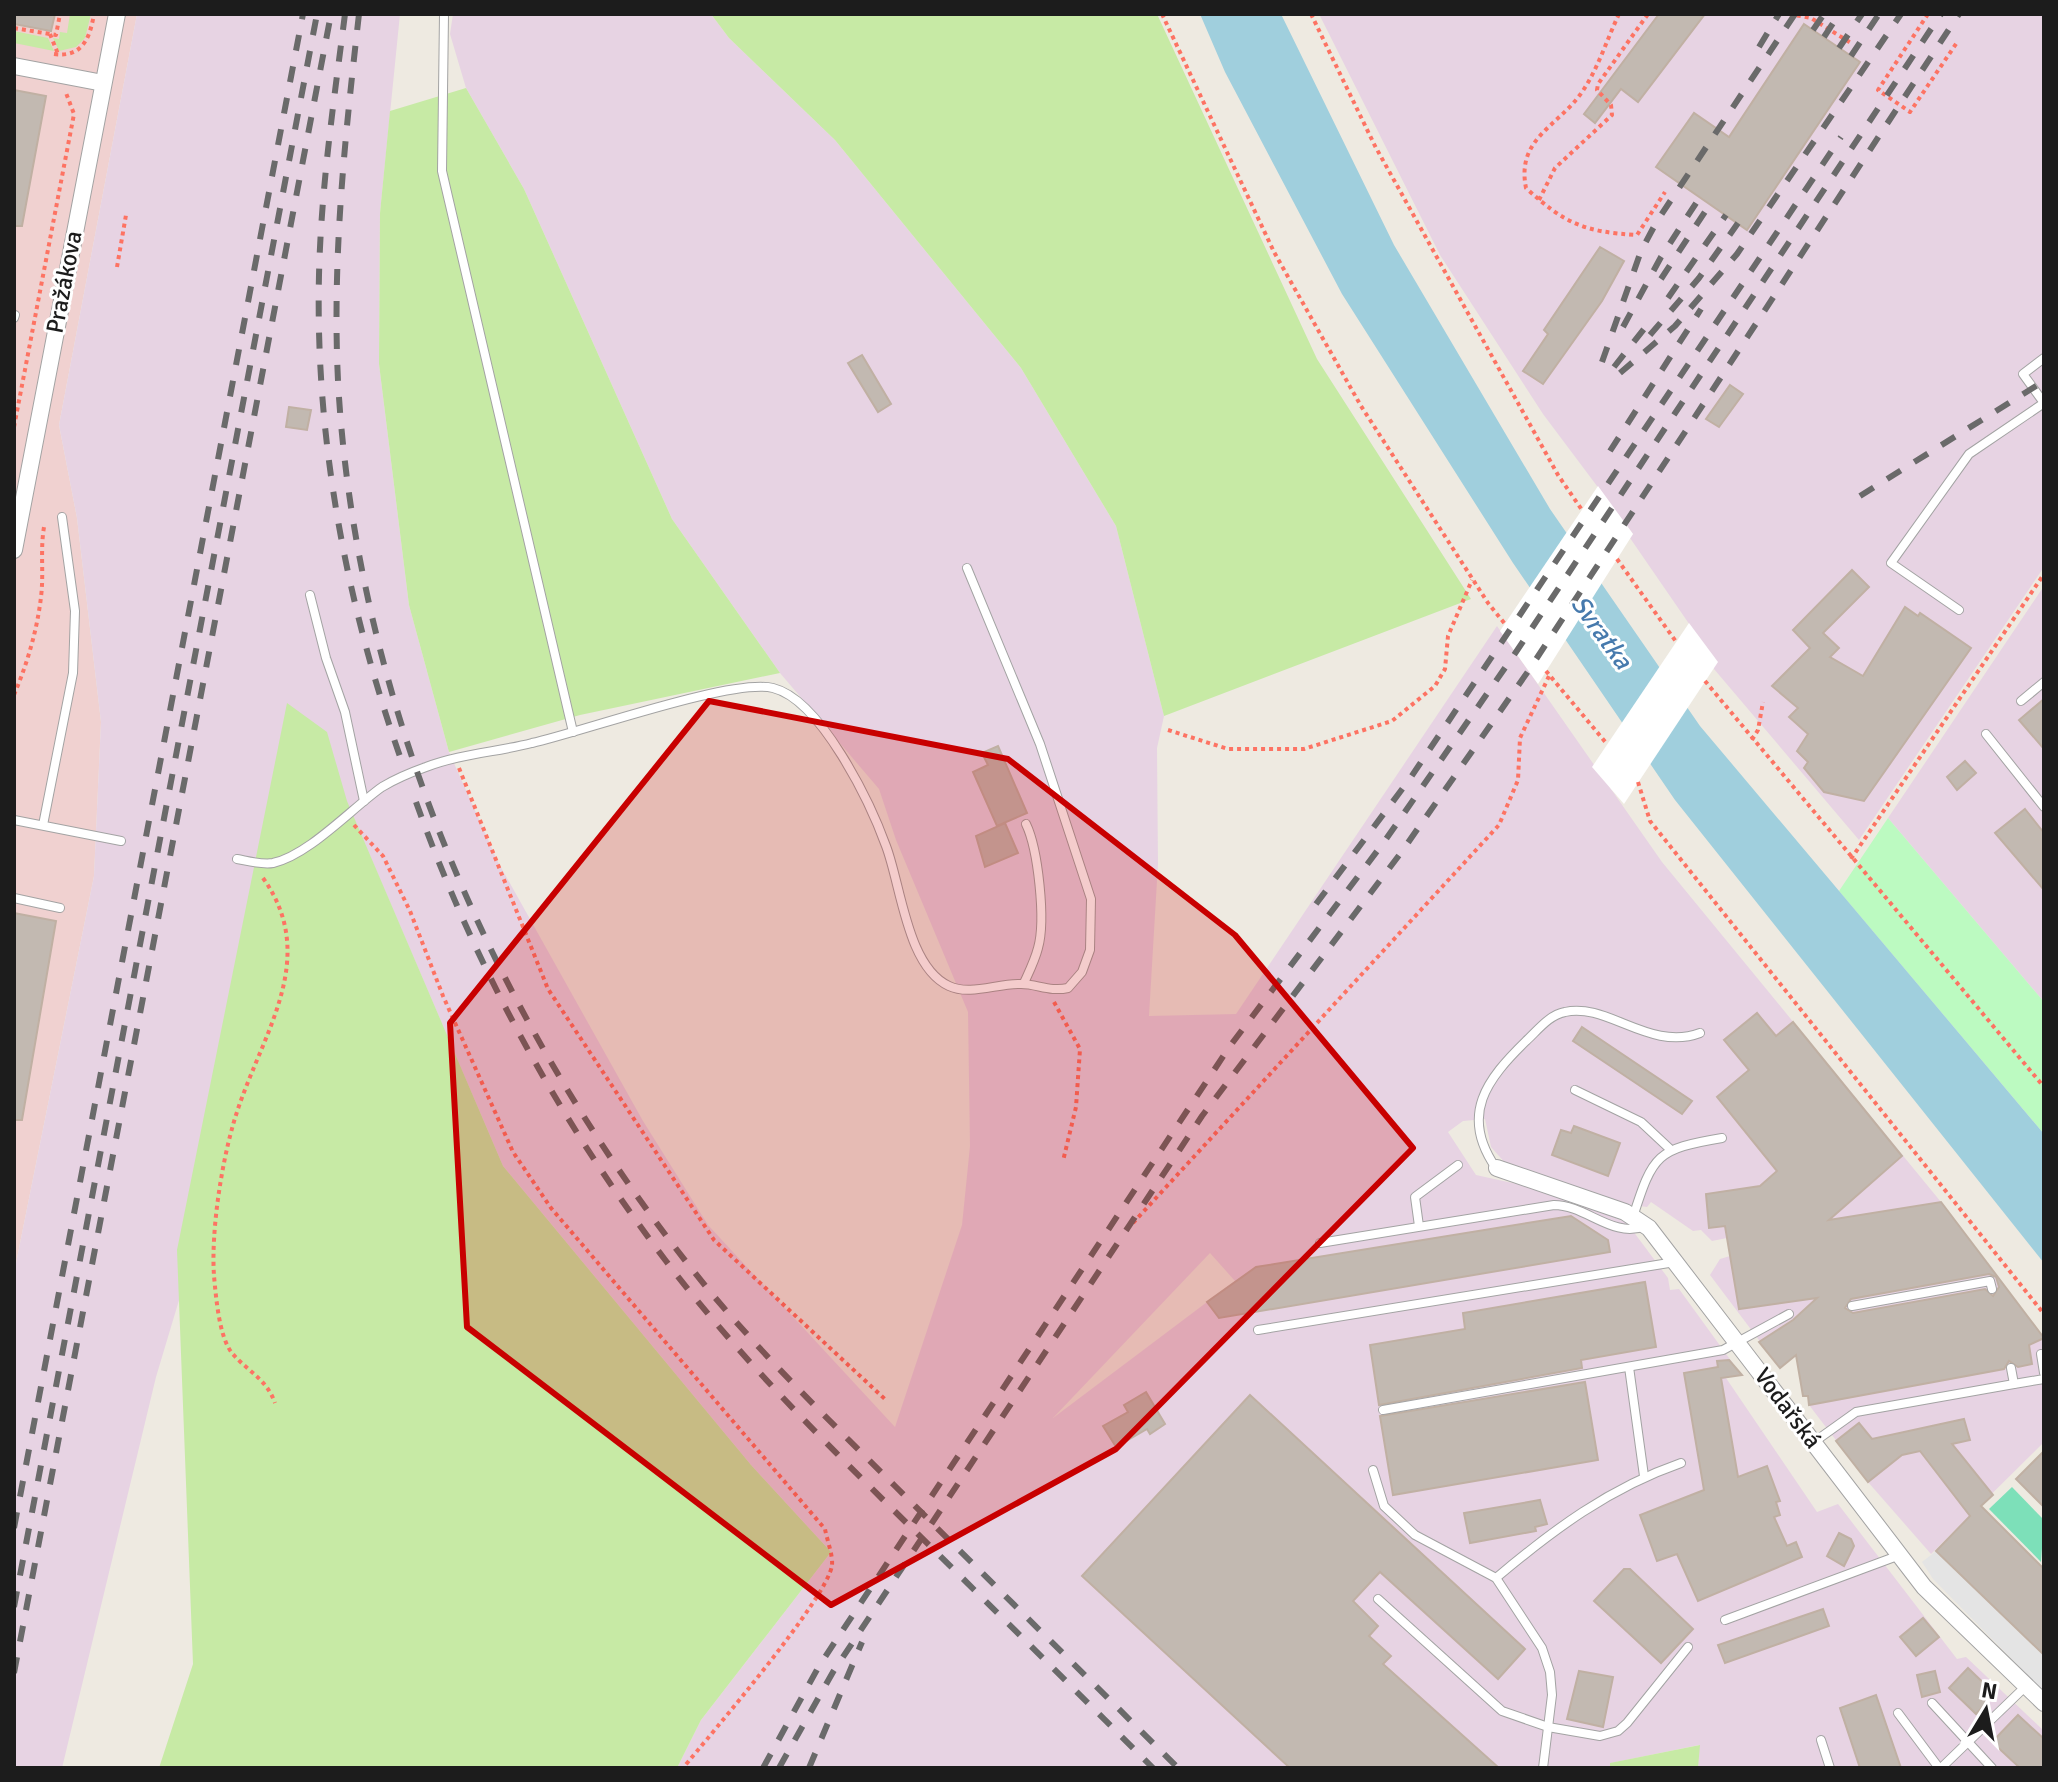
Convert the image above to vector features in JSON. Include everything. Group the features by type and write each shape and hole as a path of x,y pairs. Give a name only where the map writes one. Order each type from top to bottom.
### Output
{"street":[{"name":"Pražákova","path":"14,550 117,14"},
{"path":"14,66 103,83"},
{"name":"Vodařská","path":"1497,1168 1563,1188 1639,1221 1739,1344 1924,1587 2044,1703"}],"lane":[{"path":"444,14 442,171 573,732"},
{"path":"1959,610 1891,563 1969,454 2044,403 2023,374 2044,358"},
{"path":"43,825 73,673 75,611 62,517"},
{"path":"237,859 272,863 286,857 346,818 392,782 455,759 573,732 730,690 765,686 788,694 816,719 868,808 886,846 925,964 949,986 964,990 1024,983 1046,990 1068,988 1082,972 1090,950 1091,899 1040,744 967,568"},
{"path":"310,595 326,658 345,712 364,801"},
{"path":"2021,701 2044,682"},
{"path":"1986,734 2044,807"},
{"path":"14,820 121,841"},
{"path":"1024,983 1039,946 1040,903 1035,842 1026,824"},
{"path":"14,898 60,908"},
{"path":"1497,1168 1479,1131 1483,1096 1501,1066 1554,1015 1568,1011 1584,1012 1659,1036 1684,1039 1700,1033"},
{"path":"1575,1090 1641,1122 1671,1150"},
{"path":"1320,1243 1554,1205 1569,1207 1624,1229 1639,1221 1649,1169 1678,1146 1722,1138"},
{"path":"1419,1226 1415,1197 1458,1165"},
{"path":"1258,1330 1675,1262"},
{"path":"1852,1306 1990,1281 1992,1289"},
{"path":"1383,1410 1629,1367 1739,1344 1789,1314"},
{"path":"1814,1442 1856,1412 2044,1376 2041,1354"},
{"path":"1629,1367 1644,1476"},
{"path":"2011,1368 2014,1384"},
{"path":"1496,1578 1575,1514 1644,1476 1681,1463"},
{"path":"1373,1470 1384,1506 1415,1535 1496,1578 1542,1648 1550,1672 1543,1768"},
{"path":"1725,1620 1900,1555"},
{"path":"1378,1599 1502,1711 1548,1727 1600,1736 1618,1731 1666,1678 1688,1647"},
{"path":"1898,1713 1940,1768 2026,1686"},
{"path":"1932,1703 1992,1768"},
{"path":"1821,1740 1830,1768"}],"path":[{"path":"14,28 56,35 60,14"},
{"path":"41,51 58,54 81,48 90,34 94,14"},
{"path":"1162,14 1274,252 1361,406 1472,580 1505,624"},
{"path":"1311,14 1375,146 1558,475 1582,510"},
{"path":"1619,14 1582,92 1531,146 1523,160 1526,188 1567,220 1597,233 1637,235 1665,192"},
{"path":"1539,200 1555,168 1605,125 1612,115 1611,105 1597,90 1598,84 1648,14"},
{"path":"1789,14 1811,18 1851,43"},
{"path":"1928,14 1878,90 1910,112 1958,41"},
{"path":"50,34 58,54"},
{"path":"14,427 74,114 61,88 63,76"},
{"path":"117,267 126,215 123,215 122,224"},
{"path":"14,695 29,659 42,595 40,549 44,527"},
{"path":"1617,559 1677,643"},
{"path":"1851,859 2044,574"},
{"path":"1168,730 1228,749 1304,749 1392,721 1435,686 1445,669 1448,636 1472,580"},
{"path":"1133,1223 1499,825 1518,780 1520,738 1548,673 1607,744"},
{"path":"1705,681 2044,1087"},
{"path":"1752,740 1758,730 1763,702"},
{"path":"455,759 548,989 714,1240 887,1401"},
{"path":"1638,782 1650,821 2044,1314"},
{"path":"346,818 383,856 410,911 443,996 513,1152 551,1208 825,1529 832,1566 820,1590 774,1656 683,1768"},
{"path":"254,862 283,909 290,948 277,1009 232,1127 215,1237 214,1276 230,1351 262,1378 275,1403"},
{"path":"1046,990 1071,1027 1080,1049 1076,1107 1063,1161"}],"highlighted area":[{"path":"709,701 1008,759 1235,935 1413,1148 1116,1449 831,1605 467,1327 450,1023"}],"shaded area":[{"path":"14,14 137,14 59,425 77,518 101,722 94,876 14,1273"},
{"path":"137,14 400,14 380,213 379,364 409,605 449,752 498,862 643,1121 708,1225 895,1427 962,1225 970,1146 968,1012 896,840 879,789 780,673 672,519 524,189 466,88 450,34 453,14 711,14 729,38 835,140 1021,368 1116,526 1164,716 1157,748 1158,864 1149,1016 1236,1014 1497,626 1662,862 1941,1202 2044,1339 2044,1442 1931,1554 1868,1482 1809,1405 1808,1396 1803,1396 1796,1356 1780,1368 1710,1275 1720,1259 1730,1256 1727,1238 1712,1241 1701,1230 1693,1231 1651,1202 1647,1207 1625,1204 1507,1165 1491,1147 1485,1119 1463,1121 1448,1132 1476,1175 1562,1194 1627,1223 1668,1278 1670,1290 1679,1289 1737,1369 1726,1378 1817,1512 1838,1504 1957,1659 1966,1657 2044,1731 2044,1768 1698,1768 1699,1745 1611,1763 1610,1768 677,1768 701,1720 831,1552 751,1465 503,1166 347,802 209,1200 156,1377 62,1768 14,1768 14,1273 94,876 101,722 77,518 59,425","holes":["1210,1253 1235,1281 1053,1418"]},
{"path":"1319,14 2044,14 2044,567 1859,840 1714,669 1694,631 1630,538 1633,534 1543,414 1440,255"},
{"path":"2044,586 2044,1002 1888,818"},
{"path":"1936,1551 2044,1655 2044,1692 1933,1579 1922,1562"}],"green space":[{"path":"70,14 91,14 85,38 76,47 59,51 53,38 59,39 60,32 67,33"},
{"path":"711,14 1157,14 1317,359 1471,599 1164,716 1116,526 1021,368 835,140 729,38"},
{"path":"14,31 48,38 54,51 14,43"},
{"path":"466,88 524,189 672,519 780,673 580,715 449,752 409,605 379,364 380,213 390,111"},
{"path":"287,703 327,732 347,801 503,1166 751,1465 831,1552 701,1720 677,1768 159,1768 193,1664 177,1250"},
{"path":"1888,818 2044,1002 2044,1134 1839,891"},
{"path":"2012,1487 2044,1520 2041,1562 1989,1509"},
{"path":"1700,1745 1698,1768 1610,1768 1610,1763"}],"water":[{"name":"Svratka","path":"1200,14 1281,14 1394,245 1550,509 1700,726 2044,1134 2044,1263 1675,800 1513,563 1342,294 1225,72"}],"pier":[{"path":"1598,486 1633,534 1538,684 1500,631"},
{"path":"1689,623 1718,662 1624,804 1592,767"}],"building":[{"path":"14,14 55,14 51,31 14,24"},
{"path":"1659,14 1705,14 1638,102 1621,89 1595,123 1584,114"},
{"path":"1804,24 1860,62 1747,230 1656,167 1694,113 1729,137"},
{"path":"14,90 46,96 22,226 14,226"},
{"path":"1600,247 1624,261 1602,301 1543,384 1523,371 1548,334 1544,330"},
{"path":"862,355 891,404 878,412 848,363"},
{"path":"1730,385 1743,394 1719,427 1706,419"},
{"path":"289,407 311,410 307,430 286,427"},
{"path":"1852,570 1869,587 1823,633 1839,648 1830,657 1863,676 1905,607 1918,616 1920,613 1971,648 1864,801 1824,792 1804,768 1808,762 1797,751 1808,734 1789,717 1798,708 1772,686 1810,648 1793,630"},
{"path":"2044,699 2044,749 2019,720"},
{"path":"998,746 1027,813 997,826 973,772 988,765 982,753"},
{"path":"1965,761 1976,773 1957,790 1947,777"},
{"path":"2025,809 2044,833 2044,890 1995,833"},
{"path":"1005,823 1018,853 985,867 976,836"},
{"path":"14,913 56,921 22,1120 14,1120"},
{"path":"1757,1013 1776,1036 1793,1022 1902,1156 1829,1220 1941,1202 2044,1338 2029,1345 2032,1364 2018,1367 2009,1361 2004,1369 1809,1405 1808,1396 1803,1396 1796,1355 1780,1368 1759,1342 1793,1320 1817,1298 1739,1309 1725,1226 1709,1228 1706,1194 1760,1186 1777,1171 1717,1097 1749,1070 1724,1040","holes":["1989,1274 1996,1277 1999,1287 1993,1296 1985,1289 1853,1313 1845,1308 1851,1299"]},
{"path":"1582,1027 1692,1101 1682,1114 1573,1041"},
{"path":"1574,1126 1620,1143 1608,1176 1552,1155 1561,1130 1571,1133"},
{"path":"1571,1216 1608,1240 1610,1252 1219,1318 1207,1302 1256,1267"},
{"path":"1645,1282 1656,1347 1581,1360 1582,1368 1379,1405 1370,1345 1465,1329 1463,1313"},
{"path":"1729,1360 1742,1375 1721,1378 1738,1477 1767,1466 1780,1501 1776,1502 1780,1515 1774,1517 1787,1546 1796,1542 1802,1557 1698,1601 1677,1554 1657,1561 1640,1515 1704,1490 1684,1373 1718,1367 1717,1361"},
{"path":"1585,1382 1598,1460 1393,1495 1380,1416"},
{"path":"1146,1392 1165,1424 1150,1434 1147,1429 1116,1447 1103,1426 1128,1412 1124,1405"},
{"path":"1250,1395 1525,1649 1498,1679 1380,1572 1353,1601 1378,1626 1369,1636 1391,1656 1383,1664 1499,1768 1290,1768 1082,1576"},
{"path":"1964,1419 1970,1440 1952,1444 1993,1495 1981,1506 2044,1569 2044,1655 1936,1551 1970,1516 1920,1451 1902,1455 1868,1482 1836,1441 1859,1423 1872,1439"},
{"path":"2044,1451 2044,1507 2016,1479"},
{"path":"1540,1500 1547,1524 1535,1527 1536,1531 1470,1543 1464,1513"},
{"path":"1839,1533 1851,1539 1854,1546 1844,1566 1827,1556"},
{"path":"1624,1569 1630,1569 1693,1629 1661,1663 1594,1601"},
{"path":"1823,1609 1829,1626 1725,1663 1718,1645"},
{"path":"1923,1618 1939,1637 1916,1656 1900,1637"},
{"path":"1968,1668 1995,1694 1976,1714 1949,1688"},
{"path":"1579,1671 1613,1677 1603,1727 1567,1719"},
{"path":"1935,1671 1940,1692 1922,1697 1917,1675"},
{"path":"1876,1695 1901,1768 1860,1768 1840,1708"},
{"path":"2018,1715 2044,1739 2044,1768 2020,1768 1992,1742"}],"railway":[{"path":"14,1528 303,14"},
{"path":"14,1607 317,14"},
{"path":"14,1673 331,14"},
{"path":"345,14 320,242 319,337 323,400 338,523 351,585 383,706 403,765"},
{"path":"359,14 345,151 337,289 338,381 351,505 375,628 409,748 453,866 507,981 568,1091 637,1195 712,1294 825,1416 1178,1768"},
{"path":"1759,47 1779,14"},
{"path":"1602,362 1641,251 1657,221 1795,14"},
{"path":"1813,30 1824,14"},
{"path":"1824,37 1839,14"},
{"path":"1839,48 1862,14"},
{"path":"1851,56 1879,14"},
{"path":"1620,373 1675,326 1737,254 1901,14"},
{"path":"763,1768 819,1666 1230,1046 1384,842 1516,652 1941,14"},
{"path":"779,1768 833,1672 1202,1116 1400,854 1529,670 1959,14"},
{"path":"1316,904 1409,780 1841,137"},
{"path":"1623,327 1661,257 1700,197"},
{"path":"1661,279 1710,204"},
{"path":"1668,298 1726,215"},
{"path":"1650,335 1699,278 1738,223"},
{"path":"1610,451 1701,309"},
{"path":"1614,367 1651,320"},
{"path":"1860,496 2044,381"},
{"path":"416,802 465,924 523,1041 591,1154 666,1261 729,1339 797,1413 1153,1768"},
{"path":"809,1768 862,1642"}]}
